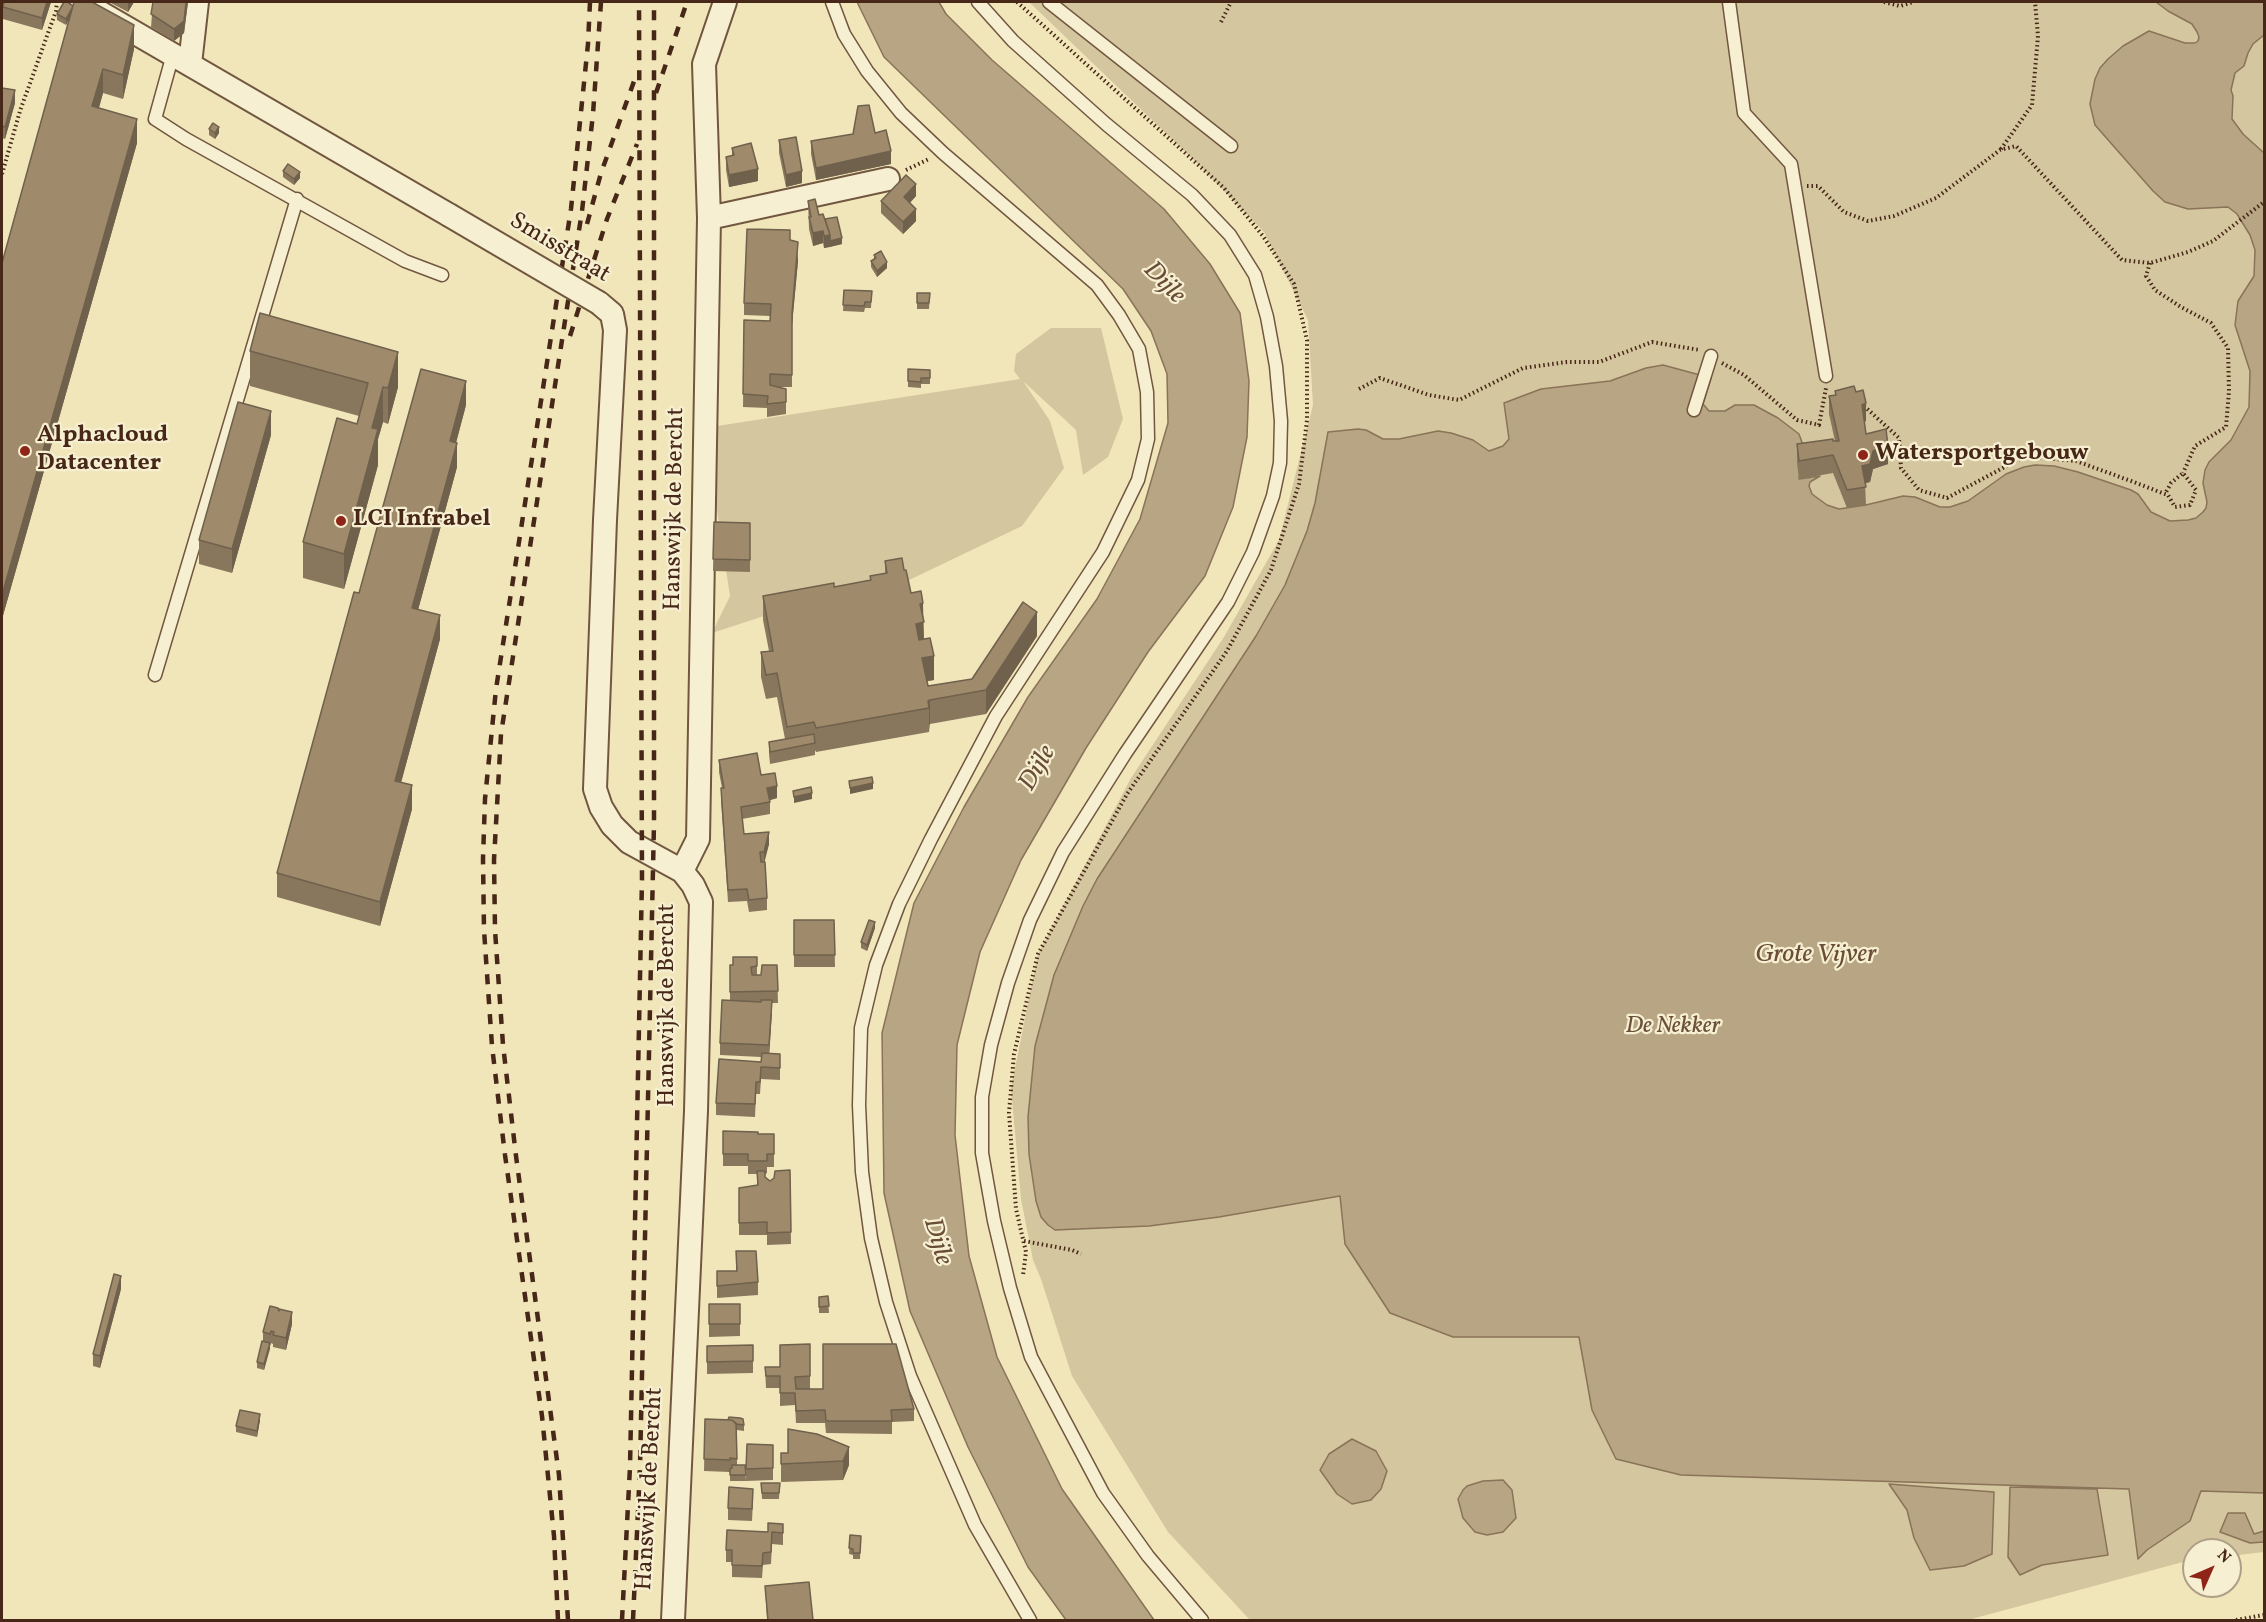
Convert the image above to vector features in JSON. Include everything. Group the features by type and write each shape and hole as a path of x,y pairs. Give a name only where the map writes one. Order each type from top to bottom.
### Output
{"street":[{"name":"Smisstraat","path":"82,2 599,303 612,314 615,330 603,556 595,789 601,807 612,825 629,842 682,871"},
{"path":"182,59 197,2"},
{"name":"Hanswijk de Bercht","path":"673,1620 696,1123 701,902 693,885 682,871 698,839 709,218 704,64 726,2"},
{"path":"709,218 888,179"}],"lane":[{"path":"832,2 844,34 867,71 901,113 943,153 1097,285 1119,315 1139,349 1147,392 1148,439 1138,480 1103,552 996,716 931,839 899,904 876,965 861,1028 859,1105 862,1172 871,1238 886,1302 910,1376 975,1526 1030,1620"},
{"path":"978,2 1013,41 1106,124 1192,195 1230,235 1255,275 1267,317 1276,366 1281,421 1280,463 1273,496 1252,552 1228,602 1105,784 1063,852 1030,920 1008,983 991,1044 982,1097 982,1153 994,1221 1010,1288 1031,1357 1103,1493 1148,1556 1202,1620"},
{"path":"1049,2 1231,146"},
{"path":"1729,2 1744,112 1791,164 1826,376"},
{"path":"182,59 155,119 186,139 405,261 442,275"},
{"path":"155,675 297,199"},
{"path":"1694,410 1711,356"}],"path":[{"path":"2,174 20,111 56,11 57,2"},
{"path":"1017,2 1224,188 1263,236 1294,284 1307,340 1307,420 1299,484 1271,570 1227,651 1127,794 1038,954 1014,1054 1009,1113 1016,1209 1026,1252"},
{"path":"1221,22 1231,2"},
{"path":"1884,2 1900,6 1913,2"},
{"path":"1794,185 1818,186 1844,212 1868,221 1894,216 1936,198 2000,150 2032,105 2038,36 2035,2"},
{"path":"2000,150 2016,146 2122,260 2150,263 2188,252 2213,241 2265,202"},
{"path":"888,179 943,153"},
{"path":"2150,263 2145,276 2155,290 2211,323 2228,348 2229,391 2226,427 2195,446 2183,473 2171,483 2164,494"},
{"path":"1359,389 1380,378 1429,395 1460,400 1523,368 1567,362 1599,362 1652,342 1700,350 1744,375 1797,420 1819,424 1826,394 1826,376"},
{"path":"1860,403 1899,438 1900,468 1919,490 1947,498 2025,456 2076,461 2168,495 2175,507 2190,505 2196,490 2183,473"},
{"path":"1024,1241 1060,1247 1081,1254"},
{"path":"2236,1620 2265,1615"}],"green space":[{"name":"Grote Vijver","path":"1029,2 2264,2 2264,1552 2242,1555 2242,1538 2182,1538 2182,1562 1968,1620 1250,1620 1168,1532 1072,1376 1033,1260 1021,1199 1011,1088 1038,954 1131,778 1224,637 1279,540 1313,405 1308,320 1264,232 1200,166"},
{"path":"1051,328 1101,328 1123,419 1108,457 1083,475 1076,430 1023,381 1050,421 1064,468 1022,526 907,581 905,570 712,633 730,596 715,497 717,426 1020,379 1014,371 1016,354"}],"water":[{"name":"Dijle","path":"857,2 939,2 946,14 992,60 1164,209 1210,264 1240,313 1249,381 1247,437 1233,507 1205,576 1148,652 1086,748 1021,860 980,952 957,1045 955,1135 969,1256 997,1357 1062,1489 1154,1620 1066,1620 1028,1567 968,1447 910,1311 884,1193 882,1033 914,903 964,807 1028,697 1097,599 1140,519 1168,423 1167,374 1151,331 1123,289 884,57"},
{"name":"Grote Vijver","path":"2156,2 2264,2 2264,35 2253,44 2244,66 2235,73 2231,90 2232,119 2243,134 2264,153 2264,1493 2201,1491 2190,1521 2147,1550 2138,1559 2129,1489 1681,1475 1616,1459 1592,1410 1579,1337 1453,1337 1390,1313 1345,1244 1340,1196 1219,1217 1149,1226 1055,1230 1048,1225 1041,1217 1036,1201 1029,1154 1028,1117 1035,1046 1054,975 1097,879 1256,636 1285,585 1307,531 1315,503 1328,432 1358,429 1366,430 1383,439 1399,439 1438,431 1473,440 1489,451 1503,446 1509,439 1504,403 1541,389 1610,381 1646,368 1663,365 1711,378 1703,404 1709,411 1725,411 1735,405 1754,405 1778,418 1799,434 1804,448 1799,479 1820,476 1810,482 1812,494 1827,505 1839,509 1903,496 1915,497 1940,507 1950,507 1968,501 2006,474 2035,465 2054,466 2078,472 2131,490 2138,494 2151,512 2170,521 2196,518 2203,512 2207,502 2203,483 2205,470 2209,462 2231,440 2249,407 2250,371 2235,325 2238,301 2254,276 2255,250 2250,235 2237,214 2228,207 2188,209 2165,202 2095,125 2090,104 2095,79 2100,68 2123,46 2149,31 2185,43 2198,41 2199,37 2192,24"},
{"path":"1352,1439 1376,1451 1387,1471 1381,1489 1371,1500 1352,1504 1337,1494 1320,1470 1329,1454"},
{"path":"1503,1480 1512,1490 1516,1518 1503,1532 1487,1535 1475,1532 1463,1518 1458,1499 1467,1486 1483,1481"},
{"path":"1889,1484 1994,1492 1992,1554 1964,1566 1930,1570 1914,1538 1907,1510"},
{"path":"2010,1487 2097,1489 2108,1555 2042,1565 2020,1575 2008,1557"},
{"path":"2228,1513 2245,1513 2254,1534 2264,1531 2264,1542 2250,1543 2242,1538 2220,1532"}],"building":[{"path":"4,2 47,2 42,18 3,7"},
{"path":"64,2 73,6 66,19 57,14"},
{"name":"Alphacloud Datacenter","path":"74,2 92,2 134,25 123,75 103,69 92,106 137,119 2,595 2,263"},
{"path":"153,2 186,2 184,21 174,29 151,14"},
{"path":"2,88 15,90 5,127 2,126"},
{"path":"869,105 875,133 886,130 891,151 816,168 811,141 853,134 858,106"},
{"path":"213,123 219,127 215,133 209,129"},
{"path":"796,137 802,171 786,175 779,140"},
{"path":"751,143 758,169 729,175 726,157 734,155 732,148"},
{"path":"288,164 300,172 294,179 283,171"},
{"path":"906,175 916,184 904,197 916,209 903,222 881,201"},
{"path":"815,199 819,215 823,214 830,235 824,236 823,231 813,233 808,201"},
{"path":"837,217 842,238 830,241 825,219"},
{"path":"747,229 790,230 790,240 798,242 792,313 792,375 770,374 770,385 786,389 786,402 767,404 768,396 743,394 744,320 770,321 771,304 744,303"},
{"path":"881,251 887,262 877,271 871,261 876,258 874,255"},
{"path":"844,290 872,291 871,302 865,302 864,306 843,305"},
{"path":"917,293 930,293 929,303 917,303"},
{"path":"260,313 398,352 388,388 383,387 372,428 378,429 344,554 303,542 337,418 357,424 368,383 250,351"},
{"path":"421,369 466,381 450,441 457,443 412,608 440,615 395,781 412,785 380,902 277,873 354,592 359,593"},
{"path":"908,369 930,370 930,378 921,378 921,382 908,381"},
{"path":"1854,386 1856,392 1863,390 1866,403 1862,405 1866,434 1886,429 1888,446 1873,451 1870,464 1862,466 1866,487 1847,490 1833,455 1799,461 1797,444 1833,439 1833,441 1839,441 1829,396 1836,395 1835,391"},
{"path":"238,402 271,411 232,549 199,540"},
{"path":"714,522 750,523 750,560 713,559"},
{"path":"902,558 911,593 921,591 923,603 920,604 924,622 916,624 919,640 930,638 934,656 922,658 928,686 972,679 1023,602 1037,612 986,690 930,700 928,701 929,708 816,728 814,722 787,727 777,673 766,675 761,652 773,651 763,596 834,583 834,587 871,580 870,576 887,573 885,561"},
{"path":"814,734 815,743 770,752 769,742"},
{"path":"757,753 761,775 775,773 777,786 767,788 770,802 741,807 744,834 769,832 764,852 760,852 761,862 765,862 767,898 749,900 747,889 728,890 721,788 724,788 719,760"},
{"path":"872,777 873,783 850,788 849,781"},
{"path":"811,787 812,793 794,797 793,791"},
{"path":"794,920 834,920 835,955 794,955"},
{"path":"869,920 875,922 867,945 861,942"},
{"path":"733,957 757,957 757,966 751,967 752,975 761,975 762,965 777,965 778,991 730,992 730,965 733,965"},
{"path":"722,1000 761,1002 761,1000 772,1000 769,1045 720,1043"},
{"path":"762,1053 780,1054 780,1068 761,1067 760,1082 756,1082 755,1104 716,1103 719,1059 761,1062"},
{"path":"723,1131 774,1134 774,1154 767,1154 767,1161 748,1161 748,1154 723,1154"},
{"path":"790,1170 791,1232 767,1233 767,1222 739,1223 739,1188 758,1185 757,1171 765,1171 765,1177 770,1181 774,1178 775,1171"},
{"path":"736,1251 756,1251 758,1282 717,1286 717,1271 737,1271"},
{"path":"114,1274 121,1276 100,1356 93,1354"},
{"path":"828,1296 829,1306 819,1307 819,1297"},
{"path":"709,1304 740,1304 740,1324 709,1324"},
{"path":"270,1306 278,1308 279,1311 279,1309 292,1312 286,1338 273,1335 274,1332 271,1331 270,1334 263,1332"},
{"path":"262,1341 270,1343 264,1364 257,1362"},
{"path":"810,1344 810,1376 795,1377 796,1389 823,1389 823,1344 896,1344 914,1409 891,1410 892,1421 826,1421 825,1410 796,1411 795,1393 780,1393 780,1376 766,1376 765,1367 780,1367 780,1345"},
{"path":"753,1345 753,1361 707,1362 707,1346"},
{"path":"240,1410 260,1414 257,1431 236,1426"},
{"path":"729,1417 743,1419 744,1425 728,1420"},
{"path":"705,1419 732,1420 736,1423 737,1459 704,1459"},
{"path":"788,1429 817,1434 849,1447 843,1461 781,1464 781,1453 788,1453"},
{"path":"747,1444 773,1445 773,1468 746,1469"},
{"path":"732,1465 745,1465 746,1475 730,1475"},
{"path":"761,1483 780,1483 779,1493 762,1493"},
{"path":"729,1487 753,1489 752,1509 728,1508"},
{"path":"768,1523 783,1524 783,1533 772,1532 771,1552 763,1553 762,1566 732,1565 732,1550 726,1550 727,1530 768,1532"},
{"path":"850,1535 861,1536 860,1553 853,1553 853,1549 849,1548"},
{"path":"809,1582 813,1620 768,1620 765,1586"}],"railway":[{"path":"558,1620 554,1536 542,1416 492,1046 484,930 483,859 485,799 496,689 571,209 588,44 590,2"},
{"path":"568,1620 559,1475 503,1045 495,930 494,860 501,734 582,211 593,114 601,2"},
{"path":"622,1620 630,1467 642,879 639,2"},
{"path":"633,1620 640,1467 654,823 654,2"},
{"path":"656,93 687,2"},
{"path":"587,224 601,173 637,73"},
{"path":"570,336 607,219 637,144"}],"place":[{"name":"Alphacloud Datacenter","path":"25,451"},
{"name":"Watersportgebouw","path":"1863,455"},
{"name":"LCI Infrabel","path":"341,521"}],"park label":[{"name":"De Nekker","path":"1673,1028"}]}
